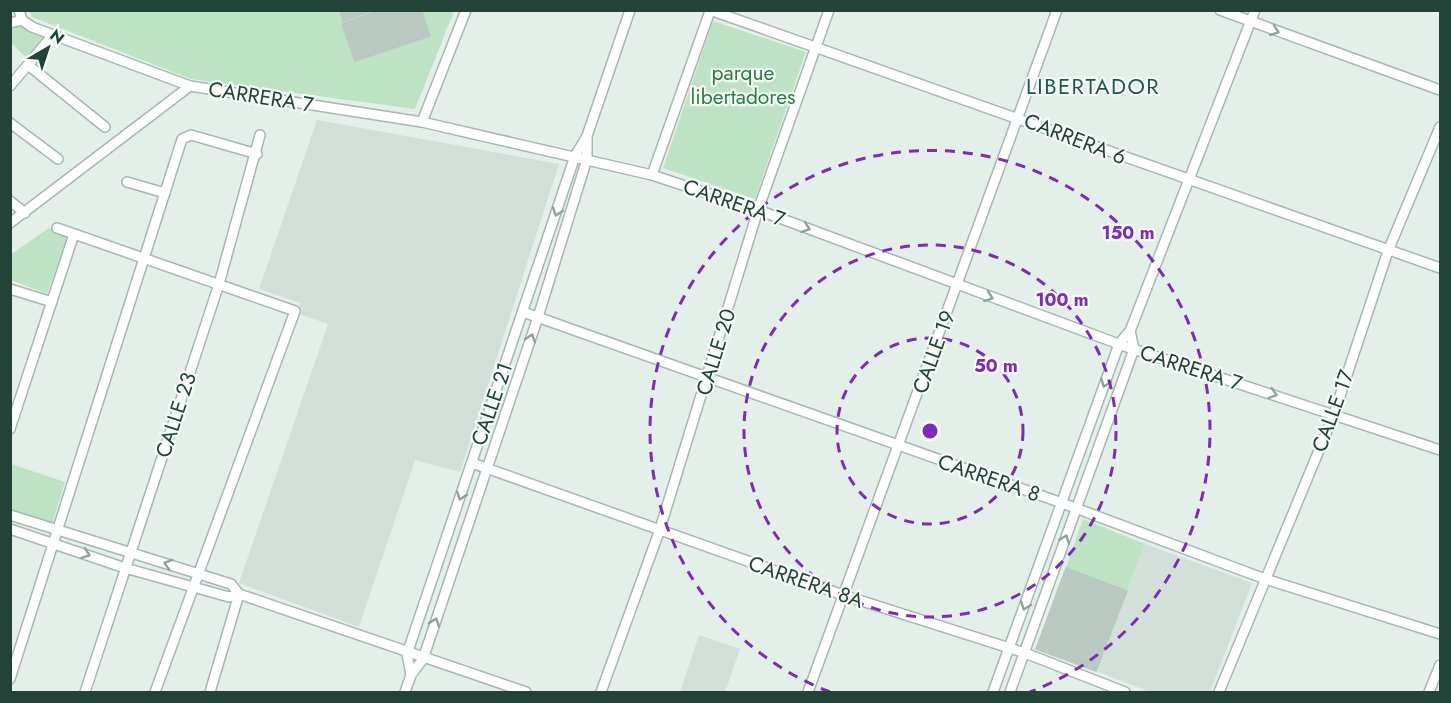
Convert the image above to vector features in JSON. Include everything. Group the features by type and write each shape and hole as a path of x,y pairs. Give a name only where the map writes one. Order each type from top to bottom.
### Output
{"street":[{"path":"422,122 466,10"},
{"name":"CALLE 21","path":"411,675 407,654 575,156 587,136 630,10"},
{"path":"652,175 710,10"},
{"name":"CARRERA 6","path":"710,10 1017,117 1187,181 1440,268"},
{"name":"CALLE 20","path":"601,693 659,532 759,210 829,10"},
{"name":"CALLE 19","path":"808,693 900,447 1057,10"},
{"path":"1220,10 1440,90"},
{"path":"993,693 1119,344 1130,331 1255,10"},
{"path":"10,23 21,15"},
{"name":"CARRERA 7","path":"21,15 32,27 52,36 190,86 422,122 652,175 759,210 1119,344 1440,450"},
{"path":"10,86 52,36"},
{"path":"28,65 105,127"},
{"path":"10,223 190,86"},
{"path":"10,123 57,159"},
{"name":"CALLE 17","path":"1219,693 1334,414 1388,251 1440,127"},
{"path":"10,679 182,139 191,135 257,154"},
{"name":"CALLE 23","path":"85,693 219,284 257,154 260,135"},
{"name":"CALLE 21","path":"405,693 411,675 423,659 538,317 587,159 587,136"},
{"path":"127,182 165,193"},
{"path":"10,201 25,213"},
{"path":"57,228 295,311 155,693"},
{"path":"10,429 74,234"},
{"path":"10,289 52,302"},
{"name":"CARRERA 8","path":"523,312 708,380 1062,503 1265,579 1440,634"},
{"path":"1010,693 1134,349 1130,331"},
{"path":"1092,421 1106,426"},
{"name":"CARRERA 8A","path":"472,464 659,532 843,595 1025,653 1125,693"},
{"path":"10,515 58,528 231,584 239,594 407,654 526,693"},
{"path":"10,529 125,568 195,588 229,597 239,594"},
{"path":"1037,574 1051,579"},
{"path":"210,693 239,594"},
{"path":"1429,693 1440,665"}],"shaded area":[{"path":"317,120 559,164 460,472 415,460 359,627 239,583 328,324 299,314 300,303 259,289"},
{"path":"1145,544 1252,583 1210,692 1150,692 1096,671"},
{"path":"699,635 740,649 725,692 680,692"}],"green space":[{"path":"30,11 454,11 415,109 191,79 32,17"},
{"name":"parque libertadores","path":"713,21 806,52 755,199 663,168"},
{"path":"21,25 48,38 29,60 11,43 10,29"},
{"path":"49,228 68,236 47,294 11,280 10,255"},
{"path":"11,464 65,482 51,527 11,513"},
{"path":"1083,519 1145,544 1127,591 1066,568"}],"building":[{"path":"340,10 373,10 343,21"},
{"path":"380,10 421,10 430,36 355,61 342,24"},
{"path":"1066,568 1127,591 1096,671 1036,649"}],"district":[{"name":"LIBERTADOR","path":"1093,86"}]}
